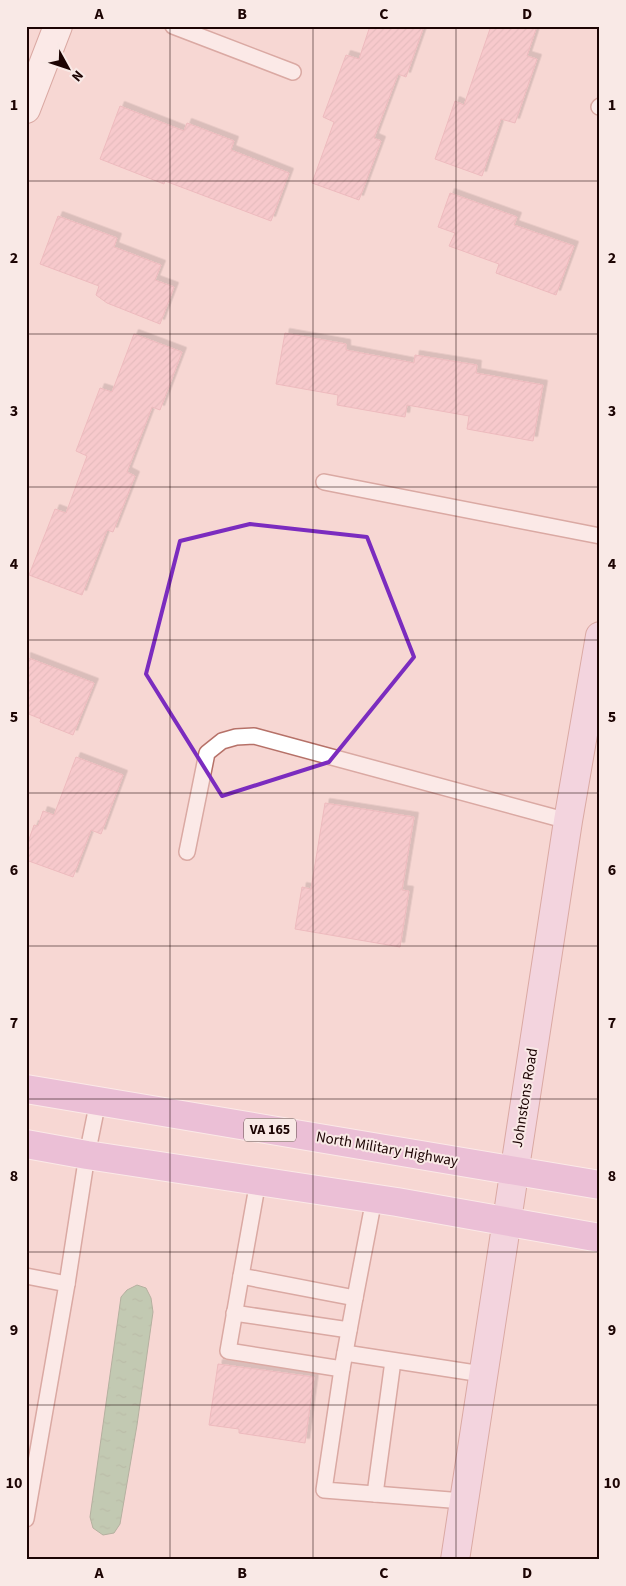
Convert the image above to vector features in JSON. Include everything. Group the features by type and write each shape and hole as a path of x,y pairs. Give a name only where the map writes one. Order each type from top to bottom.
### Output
{"main road":[{"name":"North Military Highway","path":"26,1089 600,1185"},
{"path":"26,1144 374,1199 600,1238"}],"street":[{"path":"26,109 58,26"},
{"name":"Johnstons Road","path":"455,1560 568,821 600,636"}],"lane":[{"path":"172,26 293,72"},
{"path":"324,482 600,536"},
{"path":"186,852 207,753 222,741 236,737 254,736 568,821"},
{"path":"26,1519 67,1284 87,1155 98,1101"},
{"path":"258,1181 228,1351 342,1369"},
{"path":"374,1199 342,1369 324,1490 463,1501"},
{"path":"26,1276 67,1284"},
{"path":"241,1276 355,1298"},
{"path":"234,1313 349,1330"},
{"path":"345,1353 482,1374"},
{"path":"375,1494 393,1361"}],"highlighted area":[{"path":"250,524 367,537 414,657 329,762 222,796 146,674 180,541"}],"water":[{"path":"137,1285 146,1288 151,1298 153,1312 137,1425 120,1524 114,1533 103,1535 93,1528 90,1517 121,1297 127,1290"}],"building":[{"path":"370,26 424,26 406,77 398,74 374,138 381,141 359,200 312,183 334,122 323,117 346,55 359,59"},
{"path":"491,26 537,26 527,56 537,59 515,123 501,119 482,176 435,159 455,101 464,105"},
{"path":"120,106 184,131 187,123 234,141 231,150 289,173 271,221 165,181 164,184 100,159"},
{"path":"450,193 517,217 514,225 574,246 556,295 496,273 499,264 449,246 455,233 438,227"},
{"path":"58,216 117,238 114,247 161,265 155,280 174,287 160,324 107,303 96,295 99,286 40,264"},
{"path":"285,333 346,344 346,350 414,363 415,355 477,365 476,373 543,385 533,441 467,429 469,416 407,405 405,417 337,405 338,395 276,384"},
{"path":"134,334 182,352 160,410 152,407 127,472 135,476 113,532 107,530 82,595 29,575 55,509 66,513 87,456 76,451 100,388 112,392"},
{"path":"26,657 94,683 73,735 40,722 41,719 26,713"},
{"path":"76,757 123,775 101,834 91,830 73,877 26,860 26,848 34,825 38,826 43,811 54,815"},
{"path":"325,803 414,817 402,890 409,891 400,947 295,929 302,887 311,889"},
{"path":"218,1364 314,1377 305,1443 239,1433 239,1429 209,1425"}]}
